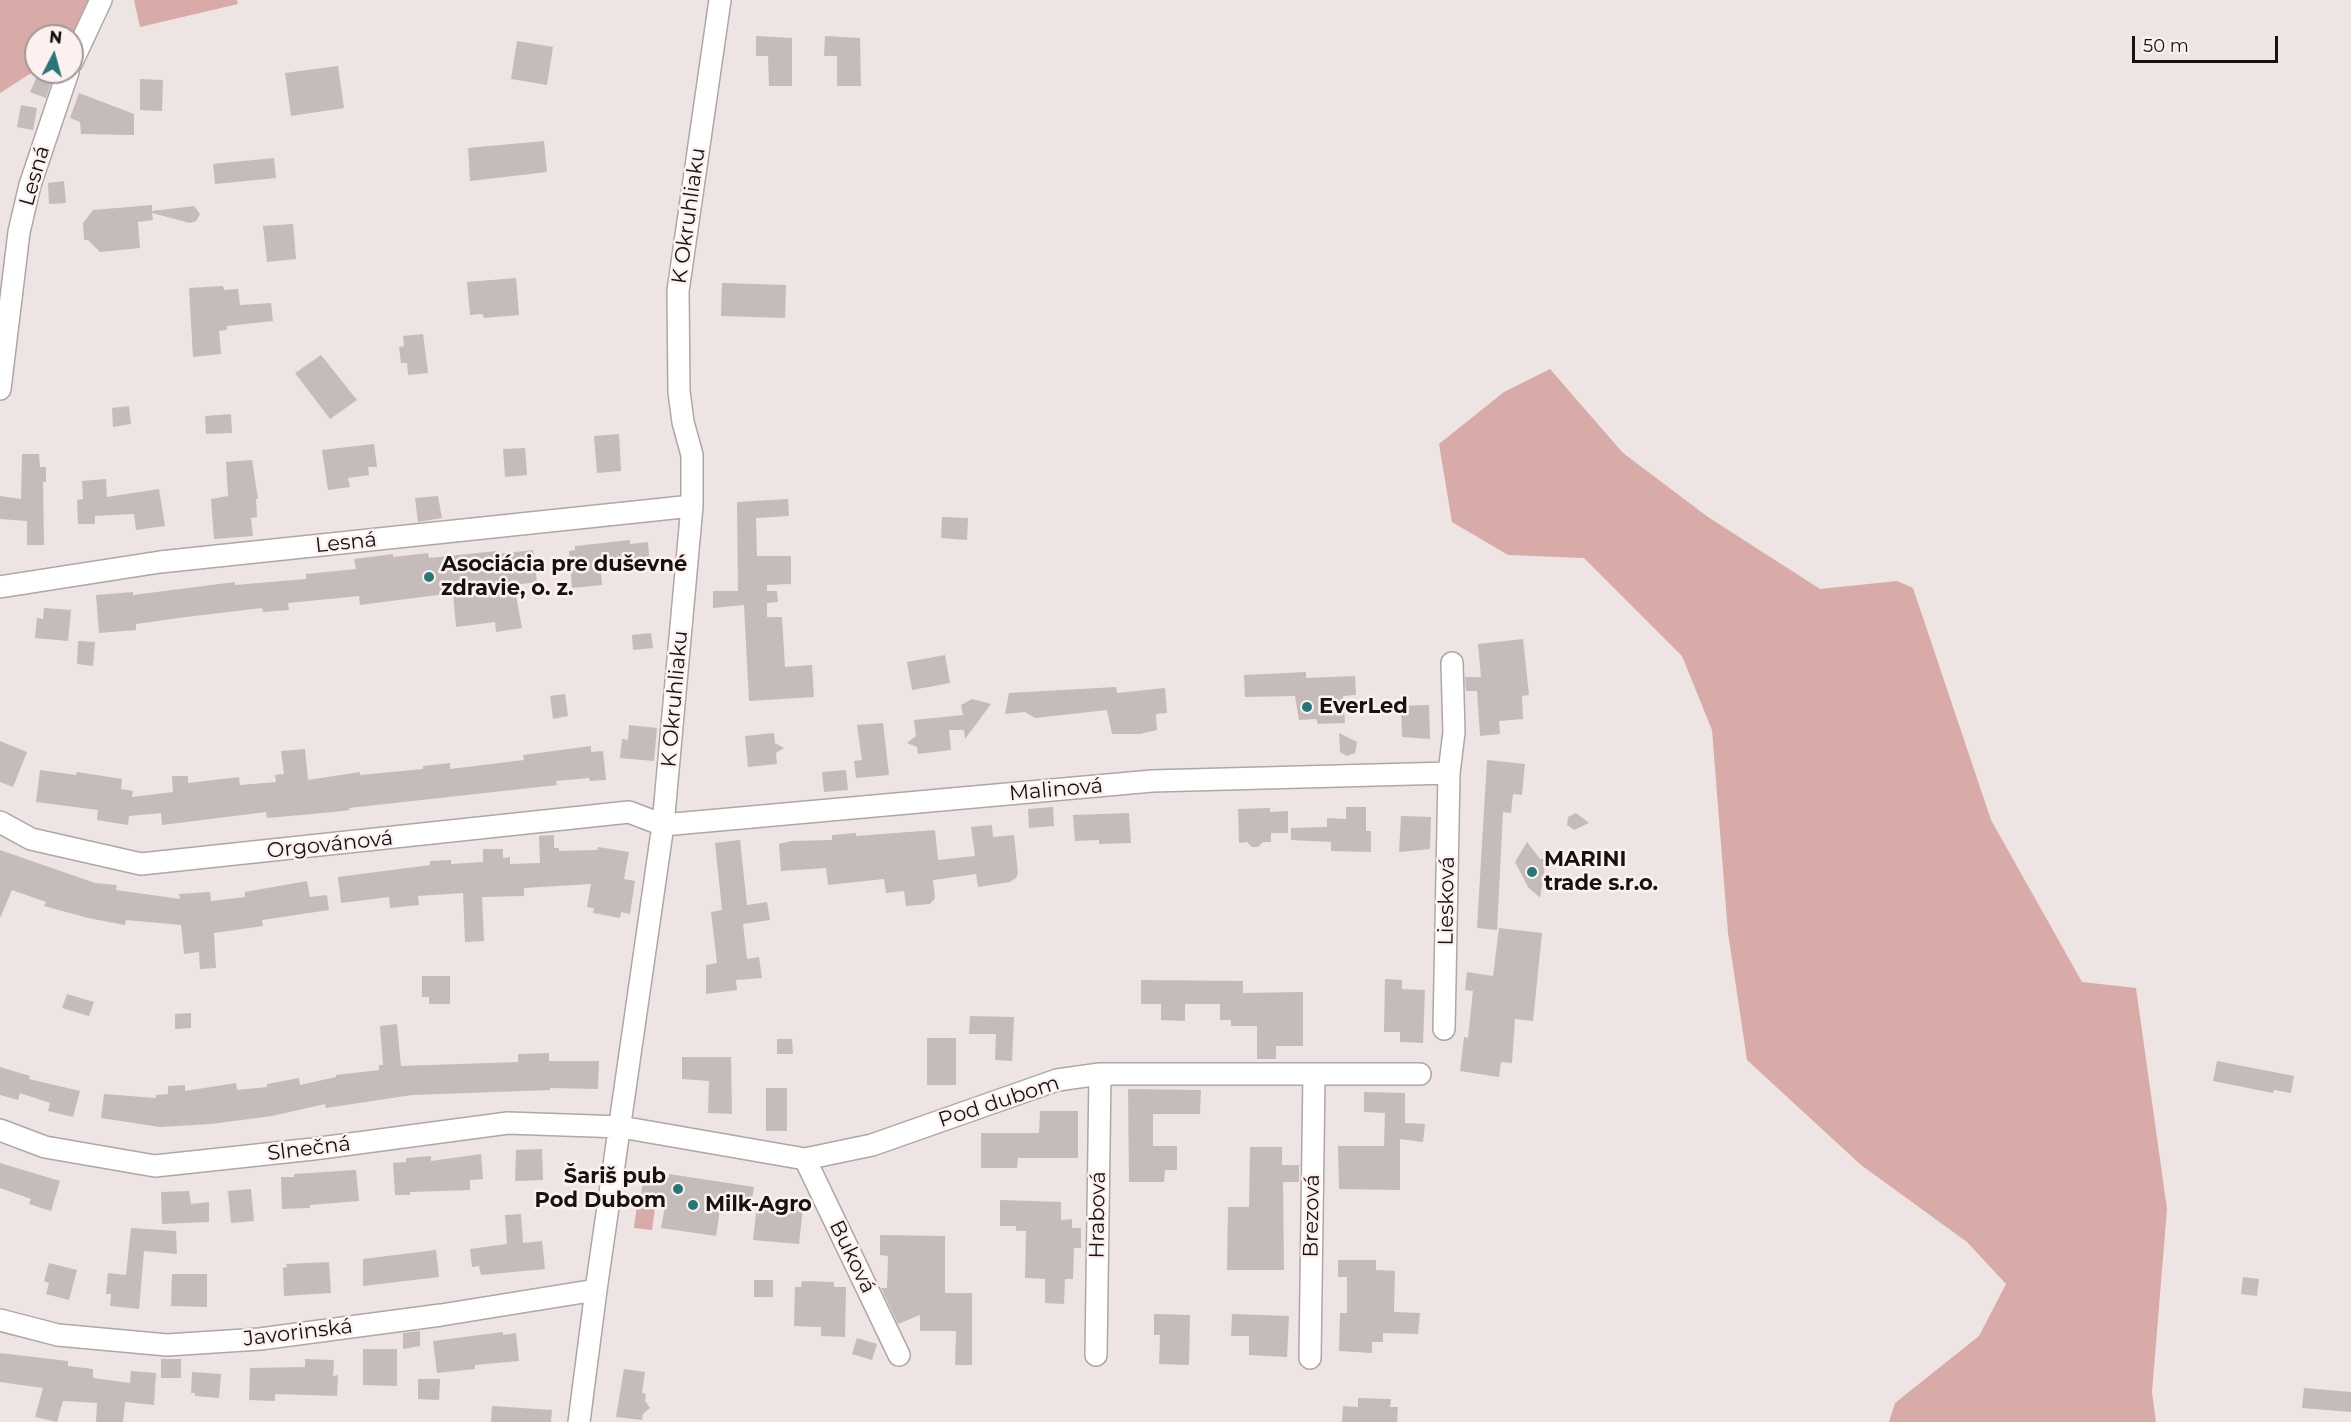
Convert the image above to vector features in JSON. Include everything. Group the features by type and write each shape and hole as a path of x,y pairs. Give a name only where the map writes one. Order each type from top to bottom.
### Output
{"street":[{"path":"84,36 101,0"},
{"name":"K Okruhliaku","path":"579,1422 663,825 692,507 692,455 683,422 679,392 678,291 720,0"},
{"name":"Lesná","path":"0,389 19,232 30,185 64,84"},
{"name":"Lesná","path":"0,587 160,562 692,507"},
{"name":"Liesková","path":"1444,1029 1449,772 1454,732 1452,663"},
{"name":"Malinová","path":"663,825 1152,782 1449,772"},
{"name":"Orgovánová","path":"0,822 31,839 141,864 629,812 663,825"},
{"name":"Pod dubom","path":"621,1127 805,1159 872,1145 1057,1080 1100,1074 1420,1074"},
{"name":"Hrabová","path":"1096,1355 1100,1074"},
{"name":"Brezová","path":"1310,1358 1314,1075"},
{"name":"Slnečná","path":"0,1130 45,1147 155,1166 313,1149 508,1123 621,1127"},
{"name":"Buková","path":"805,1159 899,1355"},
{"name":"Javorinská","path":"0,1320 58,1335 167,1345 260,1340 441,1315 596,1290"}],"shaded area":[{"path":"0,0 104,0 84,26 84,24 24,24 24,78 0,93"},
{"path":"134,0 237,0 238,4 140,27"},
{"path":"1550,369 1623,453 1708,517 1820,589 1897,581 1913,588 1991,820 2082,982 2136,988 2167,1209 2152,1392 2156,1422 1889,1422 1895,1403 1979,1336 2006,1284 1967,1242 1861,1165 1747,1060 1728,933 1712,730 1682,656 1584,558 1508,555 1452,522 1439,444 1504,392"},
{"path":"637,1205 655,1208 652,1230 634,1228"}],"building":[{"path":"756,36 792,38 792,86 769,86 768,56 756,56"},
{"path":"825,36 860,38 861,86 837,86 837,56 824,56"},
{"path":"517,41 553,47 547,85 511,79"},
{"path":"338,66 344,108 291,116 285,73"},
{"path":"140,79 163,80 162,111 140,110"},
{"path":"34,84 51,84 46,98 30,92"},
{"path":"79,93 134,114 134,135 81,134 80,122 70,118"},
{"path":"21,105 37,108 33,130 17,127"},
{"path":"544,141 547,172 470,181 468,148"},
{"path":"274,158 276,178 215,184 213,164"},
{"path":"64,181 66,203 49,204 48,183"},
{"path":"152,205 152,211 194,206 200,214 196,221 190,223 152,213 153,220 138,222 140,248 100,252 88,240 84,240 83,223 93,210"},
{"path":"293,224 296,259 267,262 263,226"},
{"path":"516,278 519,315 484,318 482,314 470,315 467,282"},
{"path":"722,283 786,285 785,318 721,316"},
{"path":"223,286 224,290 238,289 240,305 271,303 273,321 227,326 227,330 219,331 221,354 193,357 189,288"},
{"path":"423,334 428,373 408,375 407,363 401,363 399,347 404,346 403,336"},
{"path":"321,355 357,400 330,419 295,373"},
{"path":"129,406 131,424 113,427 112,408"},
{"path":"231,414 232,433 206,434 205,416"},
{"path":"619,434 621,471 597,473 594,436"},
{"path":"374,444 377,467 368,467 369,475 348,478 350,487 328,490 322,450"},
{"path":"525,448 527,475 505,477 503,449"},
{"path":"22,454 39,454 40,467 46,467 46,482 43,482 44,545 27,545 27,521 0,519 0,496 21,499"},
{"path":"252,460 258,499 256,499 257,517 251,518 253,536 214,539 211,499 228,496 226,462"},
{"path":"106,479 107,497 159,489 165,526 136,530 134,514 95,516 95,524 78,524 77,500 83,499 82,481"},
{"path":"438,496 442,518 418,522 415,498"},
{"path":"788,499 789,516 756,518 757,556 791,556 791,584 767,585 767,591 777,591 778,602 767,603 767,617 782,617 785,667 812,665 814,697 749,701 744,605 713,608 713,591 738,591 737,502"},
{"path":"942,517 968,518 967,540 941,538"},
{"path":"630,540 630,544 648,542 650,568 601,573 602,585 572,588 569,551 575,550 575,546"},
{"path":"533,550 537,582 514,585 522,628 496,632 495,622 456,627 453,593 360,605 359,596 288,603 289,610 263,612 262,608 186,617 136,624 136,630 99,633 96,595 133,592 133,595 235,582 235,585 306,579 306,574 356,569 354,559 393,554 393,557 428,553 429,558"},
{"path":"44,608 71,610 68,641 35,638 37,618 43,619"},
{"path":"651,633 653,648 633,650 632,635"},
{"path":"1523,639 1529,695 1522,696 1523,719 1499,721 1500,734 1480,736 1477,691 1466,691 1465,677 1481,677 1478,644"},
{"path":"78,641 95,642 93,666 77,664"},
{"path":"945,655 950,683 912,690 907,662"},
{"path":"1306,672 1306,678 1355,676 1356,695 1343,696 1345,723 1318,724 1316,719 1299,720 1295,696 1245,697 1244,675"},
{"path":"1116,687 1117,693 1165,688 1167,713 1156,714 1157,730 1140,734 1112,734 1107,710 1035,718 1025,712 1005,714 1009,693"},
{"path":"565,694 568,716 553,719 550,696"},
{"path":"972,699 991,704 965,739 964,730 949,730 951,750 918,754 917,747 907,743 916,736 914,720 963,715 961,705"},
{"path":"1429,705 1430,739 1402,737 1401,706"},
{"path":"883,723 889,775 856,778 854,761 862,760 857,725"},
{"path":"629,725 657,728 654,761 620,758 622,739 628,740"},
{"path":"774,733 775,743 784,748 776,753 777,764 748,767 745,736"},
{"path":"1339,733 1357,742 1355,753 1347,756 1340,752"},
{"path":"0,741 27,752 13,787 0,782"},
{"path":"591,746 591,752 603,751 606,780 590,781 589,778 556,781 557,785 349,808 350,810 334,812 267,818 266,812 162,825 161,813 129,816 128,825 97,820 98,810 36,802 40,770 76,775 77,772 122,779 121,789 133,791 132,797 173,792 172,776 188,776 188,783 239,777 240,785 276,782 275,775 284,774 281,751 305,749 308,780 360,772 360,775 423,769 423,766 450,763 450,769 524,760 523,755"},
{"path":"1487,760 1525,764 1522,795 1513,794 1511,813 1503,812 1497,930 1477,928"},
{"path":"846,770 848,790 824,792 822,772"},
{"path":"1053,807 1054,826 1029,828 1028,809"},
{"path":"1346,807 1366,807 1366,831 1371,831 1371,852 1331,851 1331,842 1291,840 1291,828 1327,827 1327,818 1346,819"},
{"path":"1270,808 1270,812 1288,811 1288,833 1271,833 1271,842 1263,842 1258,847 1252,847 1247,842 1239,843 1238,809"},
{"path":"1129,813 1131,843 1099,844 1099,840 1075,841 1073,815"},
{"path":"1576,813 1589,823 1574,830 1567,825 1568,817"},
{"path":"1401,816 1431,817 1430,849 1399,852"},
{"path":"992,825 993,837 1014,835 1018,873 1016,878 1010,882 978,887 976,874 933,880 935,898 930,904 906,906 904,891 886,893 884,879 828,885 826,868 781,871 779,844 791,841 832,840 832,835 856,833 856,836 935,830 938,860 975,856 971,827"},
{"path":"554,835 554,848 559,848 559,851 597,850 598,847 629,852 624,879 635,881 630,914 621,912 620,918 593,913 594,908 587,907 591,884 524,888 524,896 482,897 484,941 465,942 463,893 418,896 419,905 390,908 389,897 341,903 338,877 430,865 430,861 451,860 451,864 483,862 483,849 503,849 503,858 510,857 510,864 540,863 539,836"},
{"path":"740,840 747,905 767,902 770,920 743,924 747,959 759,957 762,978 736,980 737,990 706,994 706,965 717,963 711,912 722,910 715,843"},
{"path":"1527,842 1540,859 1546,859 1540,898 1528,887 1515,862"},
{"path":"0,850 95,883 117,885 116,890 180,899 179,894 210,892 211,901 245,897 245,892 307,881 310,897 327,895 329,910 262,920 263,926 214,933 216,968 200,969 199,952 184,954 181,925 126,920 125,925 88,918 44,906 46,902 12,890 0,918"},
{"path":"1499,928 1542,933 1533,1021 1515,1019 1512,1063 1501,1062 1499,1077 1460,1071 1464,1037 1468,1038 1473,991 1465,990 1467,972 1493,976"},
{"path":"422,976 450,976 450,1004 429,1004 429,997 422,997"},
{"path":"1385,979 1402,980 1402,989 1425,990 1423,1043 1400,1042 1400,1032 1384,1032"},
{"path":"1141,980 1243,981 1243,993 1303,992 1303,1046 1276,1046 1276,1059 1257,1059 1257,1026 1231,1026 1231,1020 1220,1020 1220,1004 1185,1004 1185,1021 1161,1020 1161,1004 1141,1004"},
{"path":"67,994 94,1002 89,1016 62,1008"},
{"path":"191,1013 191,1028 175,1029 175,1014"},
{"path":"970,1016 1014,1017 1012,1061 995,1060 996,1034 969,1034"},
{"path":"397,1024 401,1066 518,1062 518,1054 549,1053 549,1061 599,1061 598,1089 550,1088 550,1090 412,1095 326,1108 325,1104 272,1116 211,1124 160,1127 101,1118 104,1094 156,1098 156,1095 168,1094 168,1086 185,1085 185,1091 236,1083 237,1090 267,1087 267,1084 299,1078 300,1085 336,1077 336,1075 379,1070 379,1065 383,1065 380,1026"},
{"path":"927,1038 956,1038 956,1085 927,1085"},
{"path":"777,1039 792,1039 793,1054 777,1054"},
{"path":"682,1057 731,1057 732,1114 708,1113 709,1081 682,1079"},
{"path":"2217,1061 2294,1076 2291,1093 2274,1090 2273,1093 2213,1081"},
{"path":"0,1067 30,1076 29,1079 80,1091 73,1117 48,1111 50,1103 20,1093 18,1100 0,1095"},
{"path":"766,1088 787,1088 787,1131 766,1131"},
{"path":"1128,1089 1201,1090 1200,1114 1153,1114 1153,1146 1177,1146 1177,1170 1165,1170 1164,1182 1129,1182"},
{"path":"1364,1092 1405,1093 1405,1123 1425,1124 1423,1142 1400,1139 1400,1190 1339,1189 1338,1146 1384,1146 1385,1113 1364,1112"},
{"path":"1040,1111 1078,1111 1078,1158 1018,1158 1017,1168 981,1168 981,1133 1039,1133"},
{"path":"1250,1147 1282,1147 1282,1165 1299,1165 1299,1182 1283,1182 1284,1270 1227,1270 1228,1207 1249,1207"},
{"path":"542,1149 543,1180 515,1181 516,1150"},
{"path":"481,1154 483,1179 470,1180 470,1190 410,1192 410,1195 395,1195 393,1163 406,1162 406,1158 431,1156 431,1161"},
{"path":"0,1163 60,1181 51,1211 29,1204 31,1199 0,1188"},
{"path":"356,1170 359,1201 310,1205 310,1208 282,1209 281,1177"},
{"name":"Milk-Agro","path":"644,1173 669,1177 669,1174 754,1187 751,1208 721,1203 716,1236 661,1228 665,1206 640,1203"},
{"path":"251,1189 254,1221 231,1223 228,1191"},
{"path":"189,1191 191,1204 209,1202 209,1222 162,1224 161,1192"},
{"path":"1000,1200 1061,1202 1061,1220 1072,1219 1072,1228 1081,1228 1081,1248 1074,1248 1073,1279 1065,1279 1064,1304 1045,1303 1045,1279 1025,1278 1026,1231 1016,1231 1016,1226 1000,1226"},
{"path":"757,1204 803,1208 799,1244 753,1240"},
{"path":"521,1214 523,1243 542,1241 545,1269 481,1275 479,1266 472,1267 470,1249 507,1244 505,1215"},
{"path":"131,1228 176,1231 177,1254 144,1251 139,1309 110,1306 111,1294 106,1294 108,1273 126,1275"},
{"path":"880,1235 945,1236 945,1293 972,1293 972,1365 955,1365 956,1331 920,1331 920,1315 898,1324 881,1288 887,1288 888,1256 880,1255"},
{"path":"436,1250 439,1277 363,1286 363,1259"},
{"path":"1338,1260 1376,1260 1376,1270 1395,1271 1394,1312 1420,1313 1418,1334 1383,1333 1383,1342 1372,1342 1372,1353 1339,1351 1340,1313 1347,1313 1347,1277 1338,1277"},
{"path":"329,1262 331,1293 284,1296 283,1268 287,1267 286,1264"},
{"path":"49,1263 77,1270 69,1300 46,1294 49,1283 44,1281"},
{"path":"172,1274 207,1274 207,1307 171,1306"},
{"path":"2243,1277 2259,1279 2257,1296 2241,1294"},
{"path":"754,1280 773,1280 773,1297 754,1297"},
{"path":"802,1281 834,1282 834,1287 846,1287 845,1337 821,1336 821,1327 794,1326 795,1287 801,1287"},
{"path":"1154,1314 1190,1315 1189,1365 1159,1364 1160,1335 1154,1335"},
{"path":"1232,1314 1289,1316 1287,1357 1249,1355 1249,1336 1231,1336"},
{"path":"420,1331 420,1346 403,1349 403,1333"},
{"path":"503,1332 503,1335 516,1333 519,1361 475,1365 475,1369 437,1373 433,1341"},
{"path":"857,1338 877,1344 872,1360 852,1354"},
{"path":"363,1349 397,1349 397,1386 363,1385"},
{"path":"0,1353 68,1361 68,1366 93,1369 93,1378 130,1383 131,1371 156,1373 154,1405 125,1402 123,1422 96,1422 97,1403 63,1401 57,1422 35,1417 43,1388 0,1382"},
{"path":"161,1359 181,1359 181,1378 161,1378"},
{"path":"305,1359 334,1360 333,1376 338,1375 337,1396 275,1394 275,1401 249,1400 250,1368 305,1367"},
{"path":"624,1369 645,1372 642,1393 646,1394 645,1401 650,1408 643,1414 642,1420 616,1417"},
{"path":"192,1372 221,1374 219,1398 195,1396 195,1393 191,1393"},
{"path":"418,1379 440,1379 439,1400 418,1399"},
{"path":"2304,1388 2351,1392 2351,1412 2302,1408"},
{"path":"1358,1398 1391,1399 1390,1407 1398,1407 1397,1422 1342,1422 1343,1406 1358,1407"},
{"path":"492,1406 552,1410 551,1422 491,1422"}],"place":[{"name":"Asociácia pre duševné zdravie, o. z.","path":"429,577"},
{"name":"EverLed","path":"1307,707"},
{"name":"MARINI trade s.r.o.","path":"1532,872"},
{"name":"Šariš pub Pod Dubom","path":"678,1189"},
{"name":"Milk-Agro","path":"693,1205"}]}
